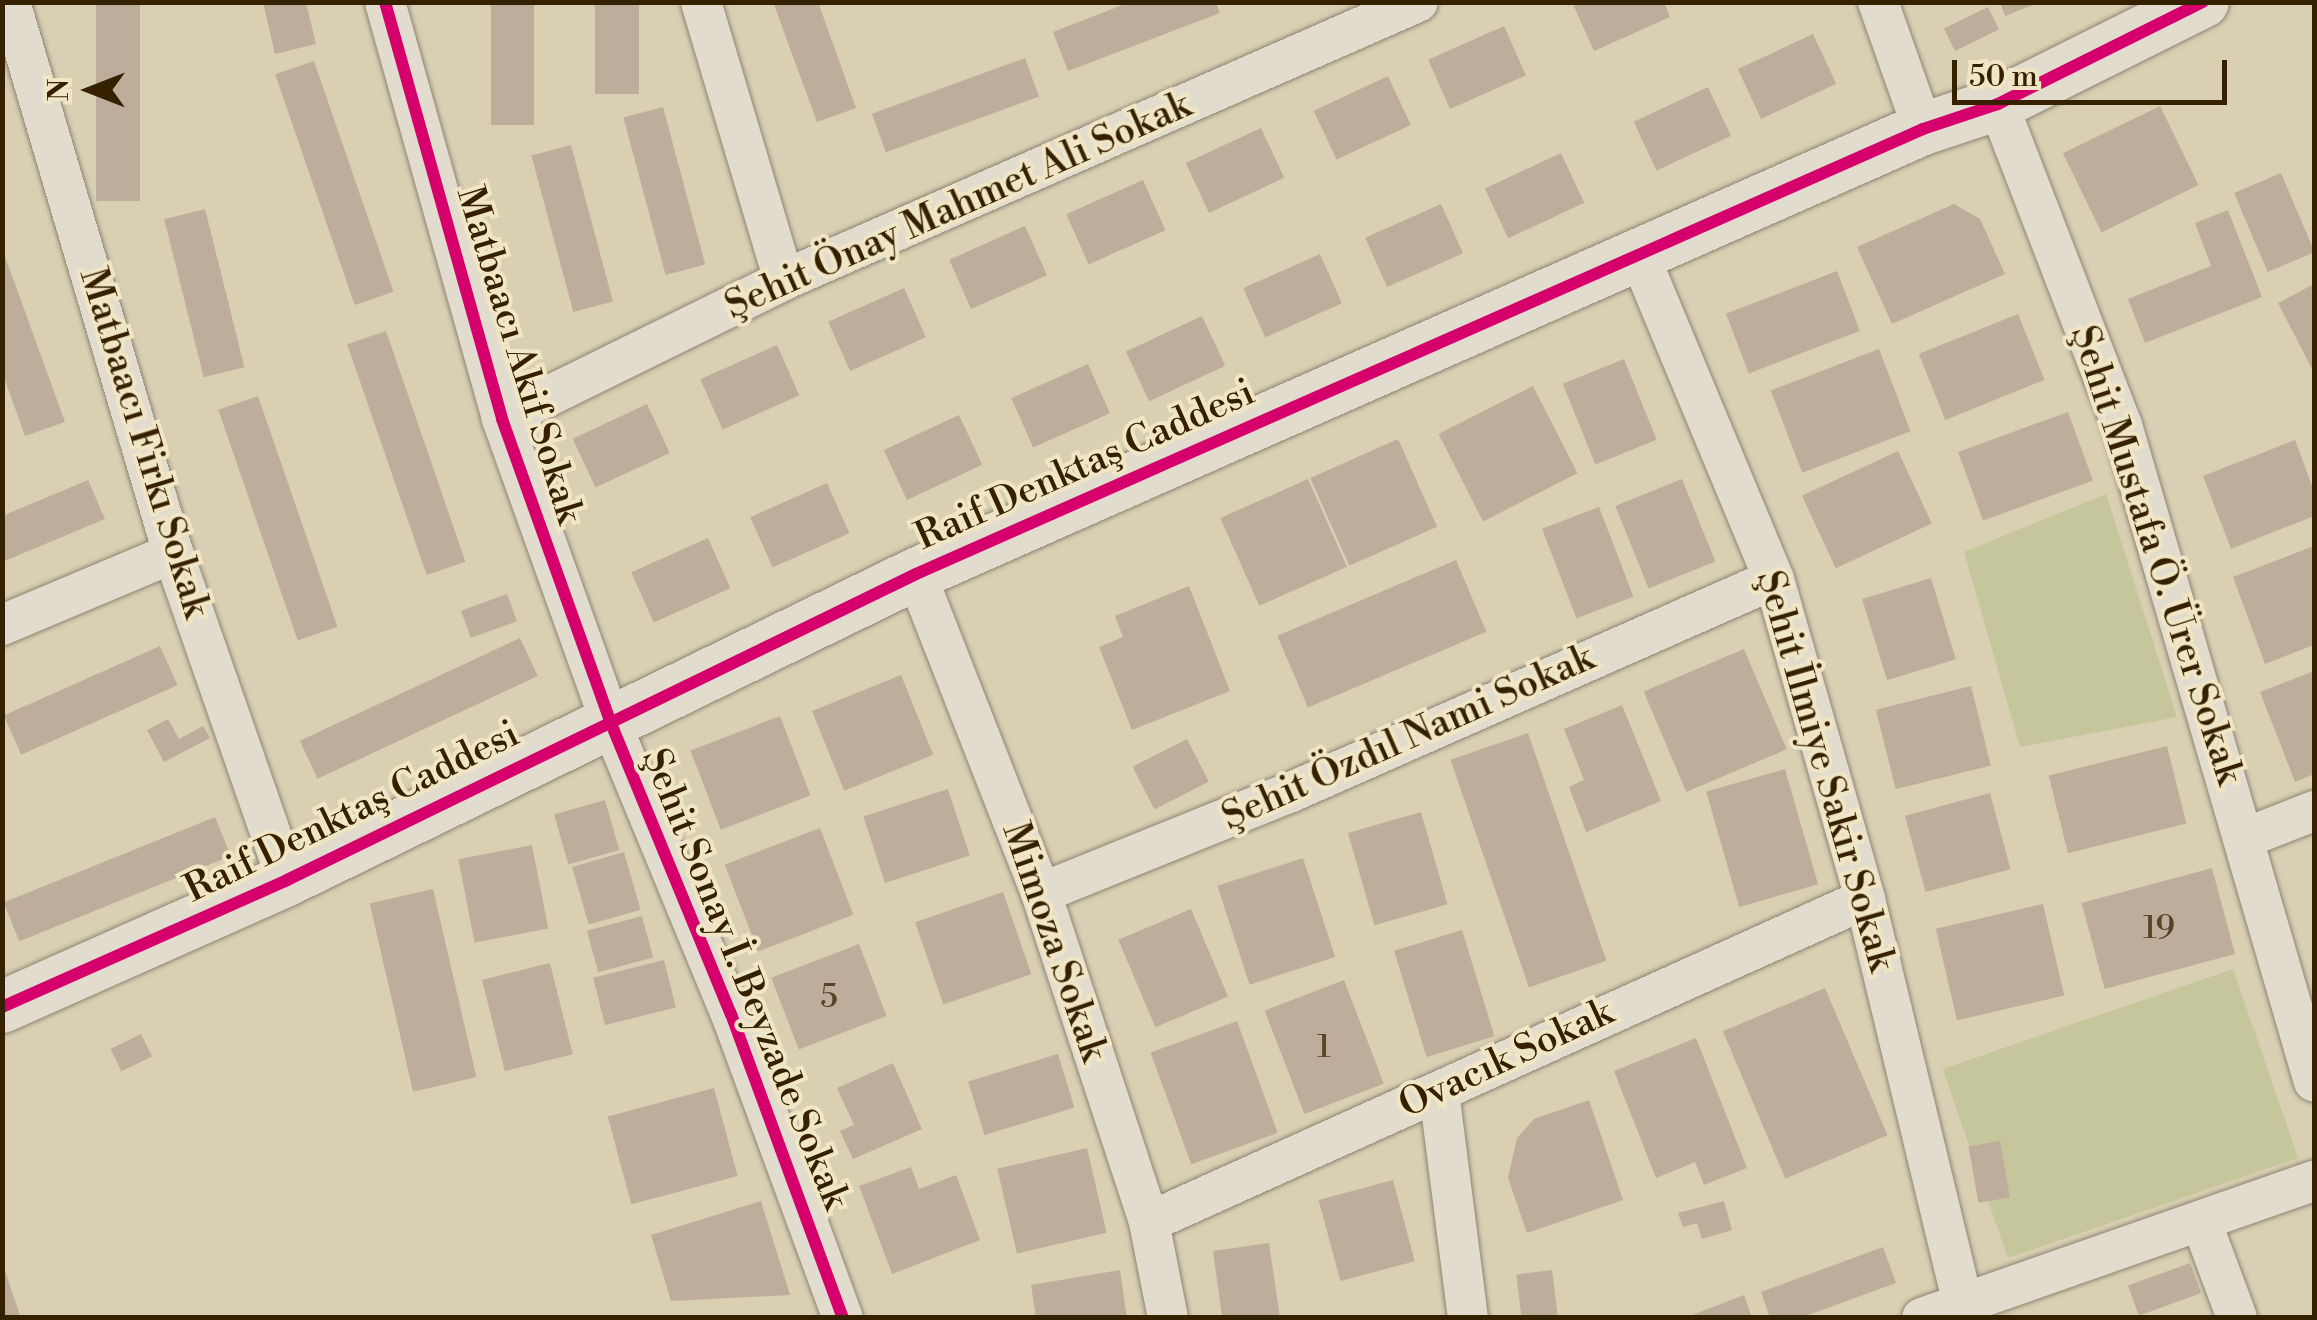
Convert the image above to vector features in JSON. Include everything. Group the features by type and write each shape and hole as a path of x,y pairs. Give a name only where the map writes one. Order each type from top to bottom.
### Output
{"street":[{"name":"Matbaacı Firkı Sokak","path":"10,2 173,552 288,880"},
{"name":"Matbaacı Akif Sokak","path":"385,2 502,419 610,720"},
{"path":"701,2 784,280"},
{"name":"Şehit Önay Mahmet Ali Sokak","path":"502,419 784,280 1418,2"},
{"path":"1878,2 1923,130"},
{"name":"Raif Denktaş Caddesi","path":"2,1007 288,880 916,574 1923,130 1998,104 2203,2"},
{"name":"Şehit Mustafa Ö. Ürer Sokak","path":"1998,104 2122,425 2246,838 2314,1082"},
{"name":"Şehit İlmiye Sakir Sokak","path":"1640,255 1774,579 1865,898 1962,1304"},
{"path":"2,624 173,552"},
{"name":"Mimoza Sokak","path":"916,574 1041,892 1149,1222 1168,1318"},
{"name":"Şehit Özdıl Nami Sokak","path":"1041,892 1289,793 1774,579"},
{"name":"Şehit Sonay İ. Beyzade Sokak","path":"610,720 731,1014 842,1318"},
{"name":"Şehit Mustafa Ö. Ürer Sokak","path":"2246,838 2314,811"},
{"name":"Ovacık Sokak","path":"1149,1222 1865,898"},
{"path":"1439,1092 1468,1318"},
{"path":"1922,1318 2314,1181"},
{"path":"2202,1221 2237,1318"}],"green space":[{"path":"2106,494 2177,717 2020,747 1964,552"},
{"path":"2233,969 2298,1158 2008,1258 1943,1069"}],"building":[{"path":"96,2 140,2 140,201 96,201"},
{"path":"263,2 306,2 316,44 275,54"},
{"path":"491,2 534,2 534,125 491,125"},
{"path":"595,2 639,2 639,94 595,94"},
{"path":"773,2 818,2 856,108 817,122"},
{"path":"1130,2 1216,2 1220,13 1068,71 1053,32"},
{"path":"1572,2 1664,2 1670,17 1594,51"},
{"path":"2000,2 2038,2 2038,3 2005,16"},
{"path":"1988,7 1999,29 1955,51 1944,28"},
{"path":"1504,26 1526,75 1450,109 1428,60"},
{"path":"1813,34 1836,84 1761,119 1738,69"},
{"path":"1025,58 1039,97 886,152 872,114"},
{"path":"314,61 393,292 355,305 275,74"},
{"path":"1388,76 1411,125 1337,160 1314,111"},
{"path":"1708,87 1731,136 1657,171 1634,122"},
{"path":"2160,106 2199,185 2102,232 2063,153"},
{"path":"663,107 705,264 666,275 623,118"},
{"path":"1261,128 1284,178 1209,213 1186,163"},
{"path":"571,145 613,301 573,312 531,156"},
{"path":"1561,153 1584,203 1508,238 1485,188"},
{"path":"2281,173 2314,252 2268,272 2234,193"},
{"path":"1143,180 1165,230 1089,264 1066,214"},
{"path":"1441,204 1463,253 1387,287 1365,238"},
{"path":"1954,204 1980,219 2005,274 1892,324 1857,247"},
{"path":"205,209 244,367 204,377 164,219"},
{"path":"2228,210 2262,297 2145,343 2128,299 2211,266 2195,223"},
{"path":"1025,226 1047,275 971,309 949,260"},
{"path":"2,248 65,422 25,436 2,372"},
{"path":"1320,254 1342,303 1265,337 1243,288"},
{"path":"1837,271 1860,331 1749,373 1726,314"},
{"path":"2314,284 2314,373 2278,303"},
{"path":"904,288 926,337 850,371 828,322"},
{"path":"2018,314 2045,380 1945,420 1919,354"},
{"path":"1202,316 1225,366 1149,401 1126,351"},
{"path":"386,331 465,562 427,575 347,344"},
{"path":"777,345 799,395 723,429 700,379"},
{"path":"1879,349 1911,431 1802,473 1771,391"},
{"path":"1624,359 1657,440 1595,464 1563,384"},
{"path":"1088,364 1110,413 1033,447 1011,398"},
{"path":"1533,386 1577,473 1483,521 1439,434"},
{"path":"258,396 337,627 298,640 218,410"},
{"path":"647,404 670,453 596,488 573,439"},
{"path":"2068,412 2093,481 1983,521 1958,452"},
{"path":"959,415 982,465 907,500 884,450"},
{"path":"1398,439 1437,527 1349,566 1310,478"},
{"path":"2295,440 2314,491 2314,516 2231,549 2203,476"},
{"path":"1898,451 1932,524 1836,568 1802,496"},
{"path":"1308,479 1347,567 1259,606 1220,518"},
{"path":"1682,479 1715,562 1649,588 1615,506"},
{"path":"88,480 105,519 2,562 2,516"},
{"path":"827,483 849,533 773,567 750,517"},
{"path":"1599,507 1633,597 1576,618 1542,529"},
{"path":"708,538 730,588 654,622 631,572"},
{"path":"2314,546 2314,645 2265,664 2233,577"},
{"path":"1456,560 1486,632 1308,708 1277,636"},
{"path":"1931,578 1956,659 1887,680 1862,599"},
{"path":"1189,586 1230,691 1132,730 1099,647 1123,637 1115,616"},
{"path":"507,594 517,621 471,638 461,611"},
{"path":"520,638 538,676 318,779 300,741"},
{"path":"160,646 177,685 21,755 4,716"},
{"path":"1744,649 1787,749 1686,792 1644,692"},
{"path":"2314,671 2314,774 2295,782 2260,692"},
{"path":"901,675 933,755 844,791 812,711"},
{"path":"1971,686 1991,766 1896,789 1876,710"},
{"path":"1622,705 1661,801 1586,832 1569,787 1584,780 1564,729"},
{"path":"780,716 810,795 721,830 690,750"},
{"path":"168,719 179,739 203,726 210,738 164,762 147,730"},
{"path":"1528,733 1606,961 1529,988 1450,760"},
{"path":"1187,739 1209,782 1154,809 1133,767"},
{"path":"2167,746 2186,824 2068,853 2049,776"},
{"path":"1785,769 1818,884 1739,907 1706,792"},
{"path":"948,789 970,856 885,883 863,817"},
{"path":"1990,793 2010,869 1925,892 1905,816"},
{"path":"605,800 619,850 568,865 554,815"},
{"path":"1421,812 1447,904 1374,925 1348,833"},
{"path":"215,817 231,856 19,941 4,902"},
{"path":"820,828 853,915 758,951 725,865"},
{"path":"532,845 548,928 475,943 458,859"},
{"path":"624,852 641,910 589,925 572,867"},
{"path":"1303,858 1335,957 1250,985 1217,886"},
{"path":"2212,868 2235,954 2105,989 2082,903"},
{"path":"433,889 476,1077 413,1092 370,904"},
{"path":"1003,892 1031,974 943,1005 915,922"},
{"path":"2043,904 2064,996 1957,1020 1936,929"},
{"path":"1191,909 1228,996 1155,1027 1118,940"},
{"path":"642,916 653,958 598,972 587,931"},
{"path":"1462,930 1494,1036 1427,1057 1394,951"},
{"path":"859,944 887,1016 799,1050 771,978"},
{"path":"664,960 676,1008 605,1025 593,978"},
{"path":"550,963 573,1054 505,1071 482,980"},
{"path":"1344,980 1384,1084 1304,1114 1265,1010"},
{"path":"1825,988 1888,1135 1785,1179 1723,1031"},
{"path":"1237,1021 1278,1133 1191,1164 1151,1052"},
{"path":"141,1034 152,1056 121,1071 110,1049"},
{"path":"1696,1038 1747,1168 1704,1185 1695,1162 1656,1178 1614,1071"},
{"path":"1058,1054 1074,1108 984,1135 968,1081"},
{"path":"893,1063 922,1129 853,1159 840,1131 854,1125 837,1088"},
{"path":"714,1088 738,1176 631,1204 608,1116"},
{"path":"1589,1100 1623,1200 1527,1233 1508,1178 1517,1138 1534,1119"},
{"path":"2000,1141 2010,1197 1978,1203 1968,1147"},
{"path":"1087,1148 1107,1233 1017,1253 997,1169"},
{"path":"911,1167 919,1189 956,1175 980,1240 892,1274 859,1186"},
{"path":"1393,1180 1415,1261 1340,1281 1319,1200"},
{"path":"761,1201 790,1295 671,1301 651,1235"},
{"path":"1724,1201 1732,1230 1702,1239 1697,1223 1683,1227 1678,1213"},
{"path":"1269,1243 1280,1318 1222,1316 1213,1251"},
{"path":"1883,1247 1896,1283 1800,1318 1770,1318 1761,1292"},
{"path":"2190,1263 2201,1293 2139,1316 2128,1286"},
{"path":"3,1265 21,1318 2,1318"},
{"path":"1120,1270 1127,1318 1036,1318 1031,1285"},
{"path":"1552,1270 1558,1318 1522,1318 1516,1274"},
{"path":"1744,1295 1752,1318 1687,1318 1687,1317"}],"cycle path":[{"path":"385,2 502,419 610,721 731,1014 843,1318"},
{"path":"2,1007 287,880 916,574 1923,129 1998,104 2203,2"}]}
